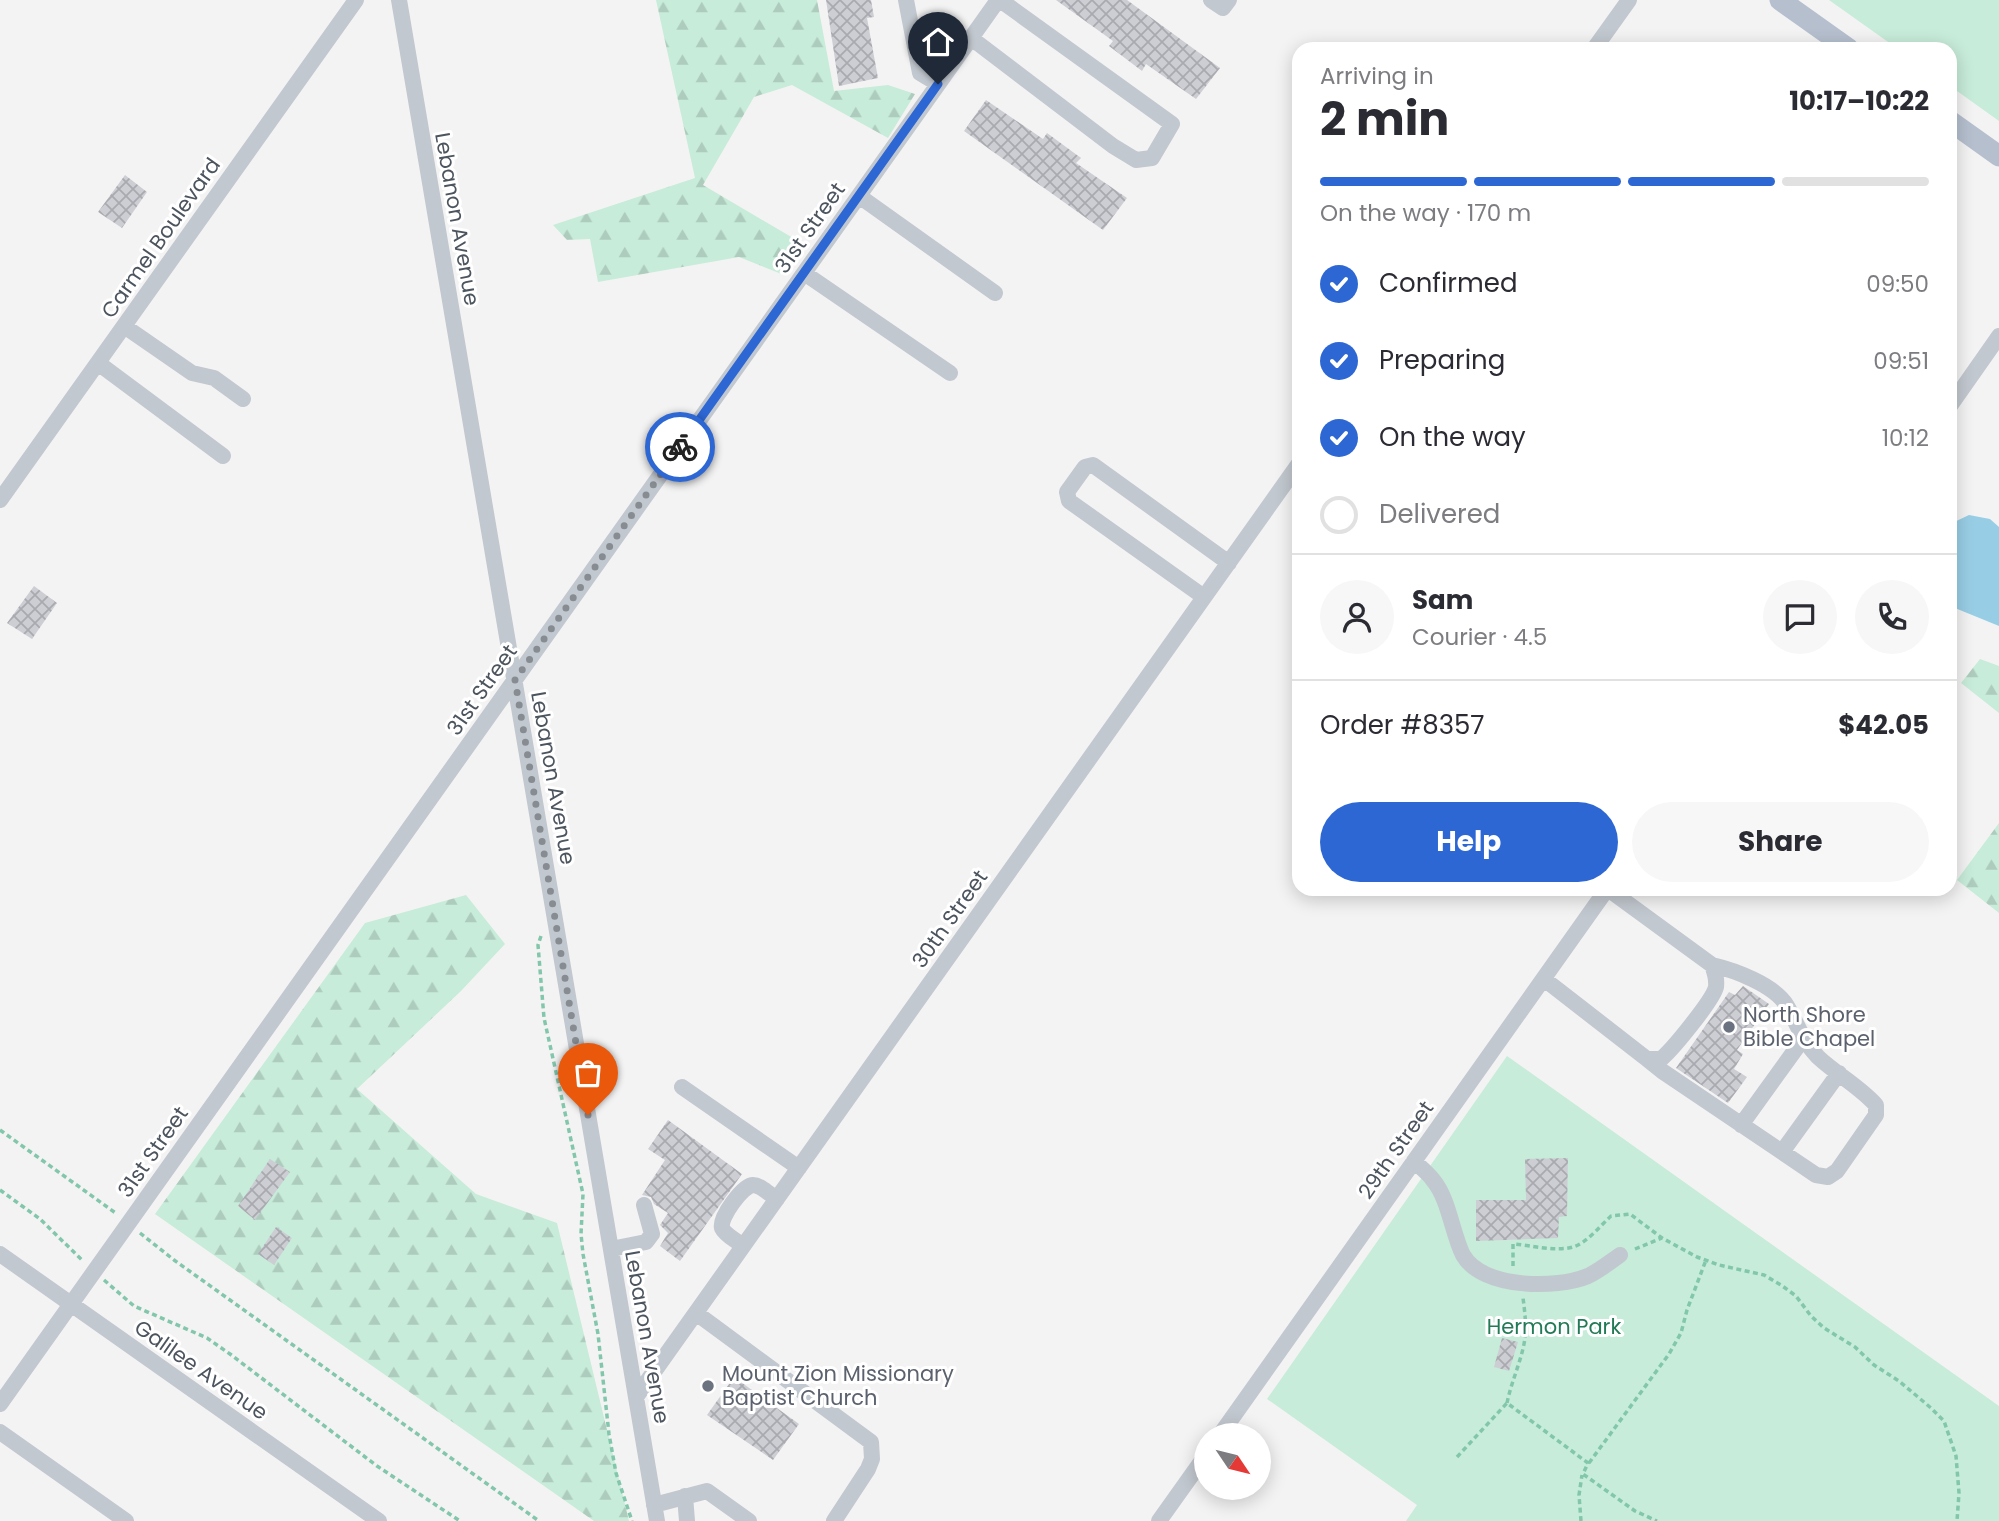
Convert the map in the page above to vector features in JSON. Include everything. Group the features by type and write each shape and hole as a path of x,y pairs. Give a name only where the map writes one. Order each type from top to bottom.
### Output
{"main road":[{"path":"1780,0 1839,42"},
{"path":"1957,126 1999,156"}],"street":[{"name":"Carmel Boulevard","path":"0,500 356,0"},
{"name":"Lebanon Avenue","path":"399,0 655,1513"},
{"path":"906,0 920,73 938,84"},
{"path":"971,38 1113,146 1136,160 1152,158 1172,124 999,0"},
{"name":"31st Street","path":"0,1404 999,0"},
{"path":"1599,42 1629,0"},
{"path":"859,196 995,293"},
{"path":"804,273 950,373"},
{"path":"124,326 192,373 214,378 243,398"},
{"path":"1957,396 1999,336"},
{"path":"98,363 223,456"},
{"path":"1204,597 1069,501 1067,492 1085,467 1093,465 1229,563"},
{"name":"30th Street","path":"636,1397 1292,474"},
{"name":"29th Street","path":"1228,1423 1602,896"},
{"path":"1544,979 1661,1071 1816,1175 1828,1177 1837,1171 1876,1115 1876,1105 1864,1091 1820,1059 1803,1039 1785,1002 1738,971 1712,965 1617,896"},
{"path":"1647,1059 1661,1059 1672,1049 1715,990 1716,978 1712,965"},
{"path":"1741,1125 1803,1039"},
{"path":"1782,1152 1839,1073"},
{"path":"682,1087 799,1168"},
{"path":"1414,1161 1435,1181 1464,1255 1473,1267 1486,1275 1517,1282 1560,1283 1589,1275 1620,1255"},
{"path":"743,1246 726,1233 722,1219 743,1189 750,1185 758,1186 777,1199"},
{"path":"611,1249 646,1242 652,1234 644,1205"},
{"name":"Galilee Avenue","path":"0,1254 379,1521"},
{"path":"696,1312 871,1442 872,1459 868,1469 834,1521"},
{"path":"0,1432 126,1521"},
{"path":"1159,1521 1194,1472"},
{"path":"655,1513 685,1496 707,1492 749,1521"},
{"path":"685,1496 687,1521"}],"path":[{"path":"541,934 538,945 544,1018 583,1194 583,1254 598,1334 609,1434 616,1473 632,1521"},
{"path":"0,1130 119,1216"},
{"path":"0,1190 40,1219 82,1260"},
{"path":"1457,1457 1507,1403 1512,1378 1524,1344 1526,1328 1513,1244 1530,1248 1574,1247 1611,1216 1630,1214 1662,1238 1706,1260 1764,1275 1781,1285 1796,1296 1824,1328 1855,1347 1874,1365 1918,1396 1944,1421 1953,1446 1958,1474 1957,1521"},
{"path":"139,1232 174,1260 540,1521"},
{"path":"1620,1255 1662,1238"},
{"path":"1581,1521 1579,1495 1588,1463 1669,1354 1681,1333 1706,1260"},
{"path":"104,1280 134,1306 207,1338 377,1466 460,1521"},
{"path":"1507,1403 1588,1463"},
{"path":"1583,1474 1635,1511 1657,1521"}],"green space":[{"path":"656,0 817,0 834,91 888,85 915,94 888,138 792,85 754,97 703,185 805,245 784,275 739,257 598,282 590,239 567,240 553,225 695,178"},
{"path":"1829,0 1999,0 1999,121 1957,91 1957,42 1888,42"},
{"path":"1980,659 1999,666 1999,713 1961,683"},
{"path":"1999,823 1999,913 1957,880"},
{"path":"466,895 505,944 461,991 357,1089 476,1194 557,1223 629,1521 594,1521 155,1214 365,923"},
{"name":"Hermon Park","path":"1507,1056 1999,1406 1999,1521 1406,1521 1417,1505 1267,1399"}],"water":[{"path":"1969,515 1990,519 1999,527 1999,626 1957,609 1957,521"}],"building":[{"path":"826,0 871,0 874,17 867,18 878,78 839,86"},
{"path":"1056,0 1127,0 1220,68 1196,99 1146,64 1142,71 1109,46 1113,41"},
{"path":"986,100 1043,139 1047,133 1081,158 1076,163 1127,198 1103,230 964,131"},
{"path":"125,175 147,192 122,228 98,212"},
{"path":"34,586 57,603 32,639 7,623"},
{"name":"North Shore Bible Chapel","path":"1743,986 1769,1004 1737,1050 1743,1054 1734,1069 1747,1077 1728,1103 1676,1068 1729,992 1735,995"},
{"path":"668,1120 742,1174 680,1261 660,1246 668,1233 660,1225 668,1213 654,1204 651,1197 642,1195 665,1160 648,1149"},
{"path":"1568,1158 1567,1216 1559,1217 1558,1238 1476,1241 1476,1200 1526,1200 1525,1159"},
{"path":"270,1159 290,1172 255,1220 238,1206"},
{"path":"276,1227 292,1238 274,1265 258,1254"},
{"path":"1502,1338 1518,1342 1509,1371 1494,1367"},
{"path":"734,1377 799,1424 773,1460 707,1415"}],"way so far":[{"path":"588,1115 515,680 680,447"}],"place":[{"name":"North Shore Bible Chapel","path":"1729,1027"},
{"name":"Mount Zion Missionary Baptist Church","path":"708,1386"}],"route":[{"path":"680,447 938,84"}]}
